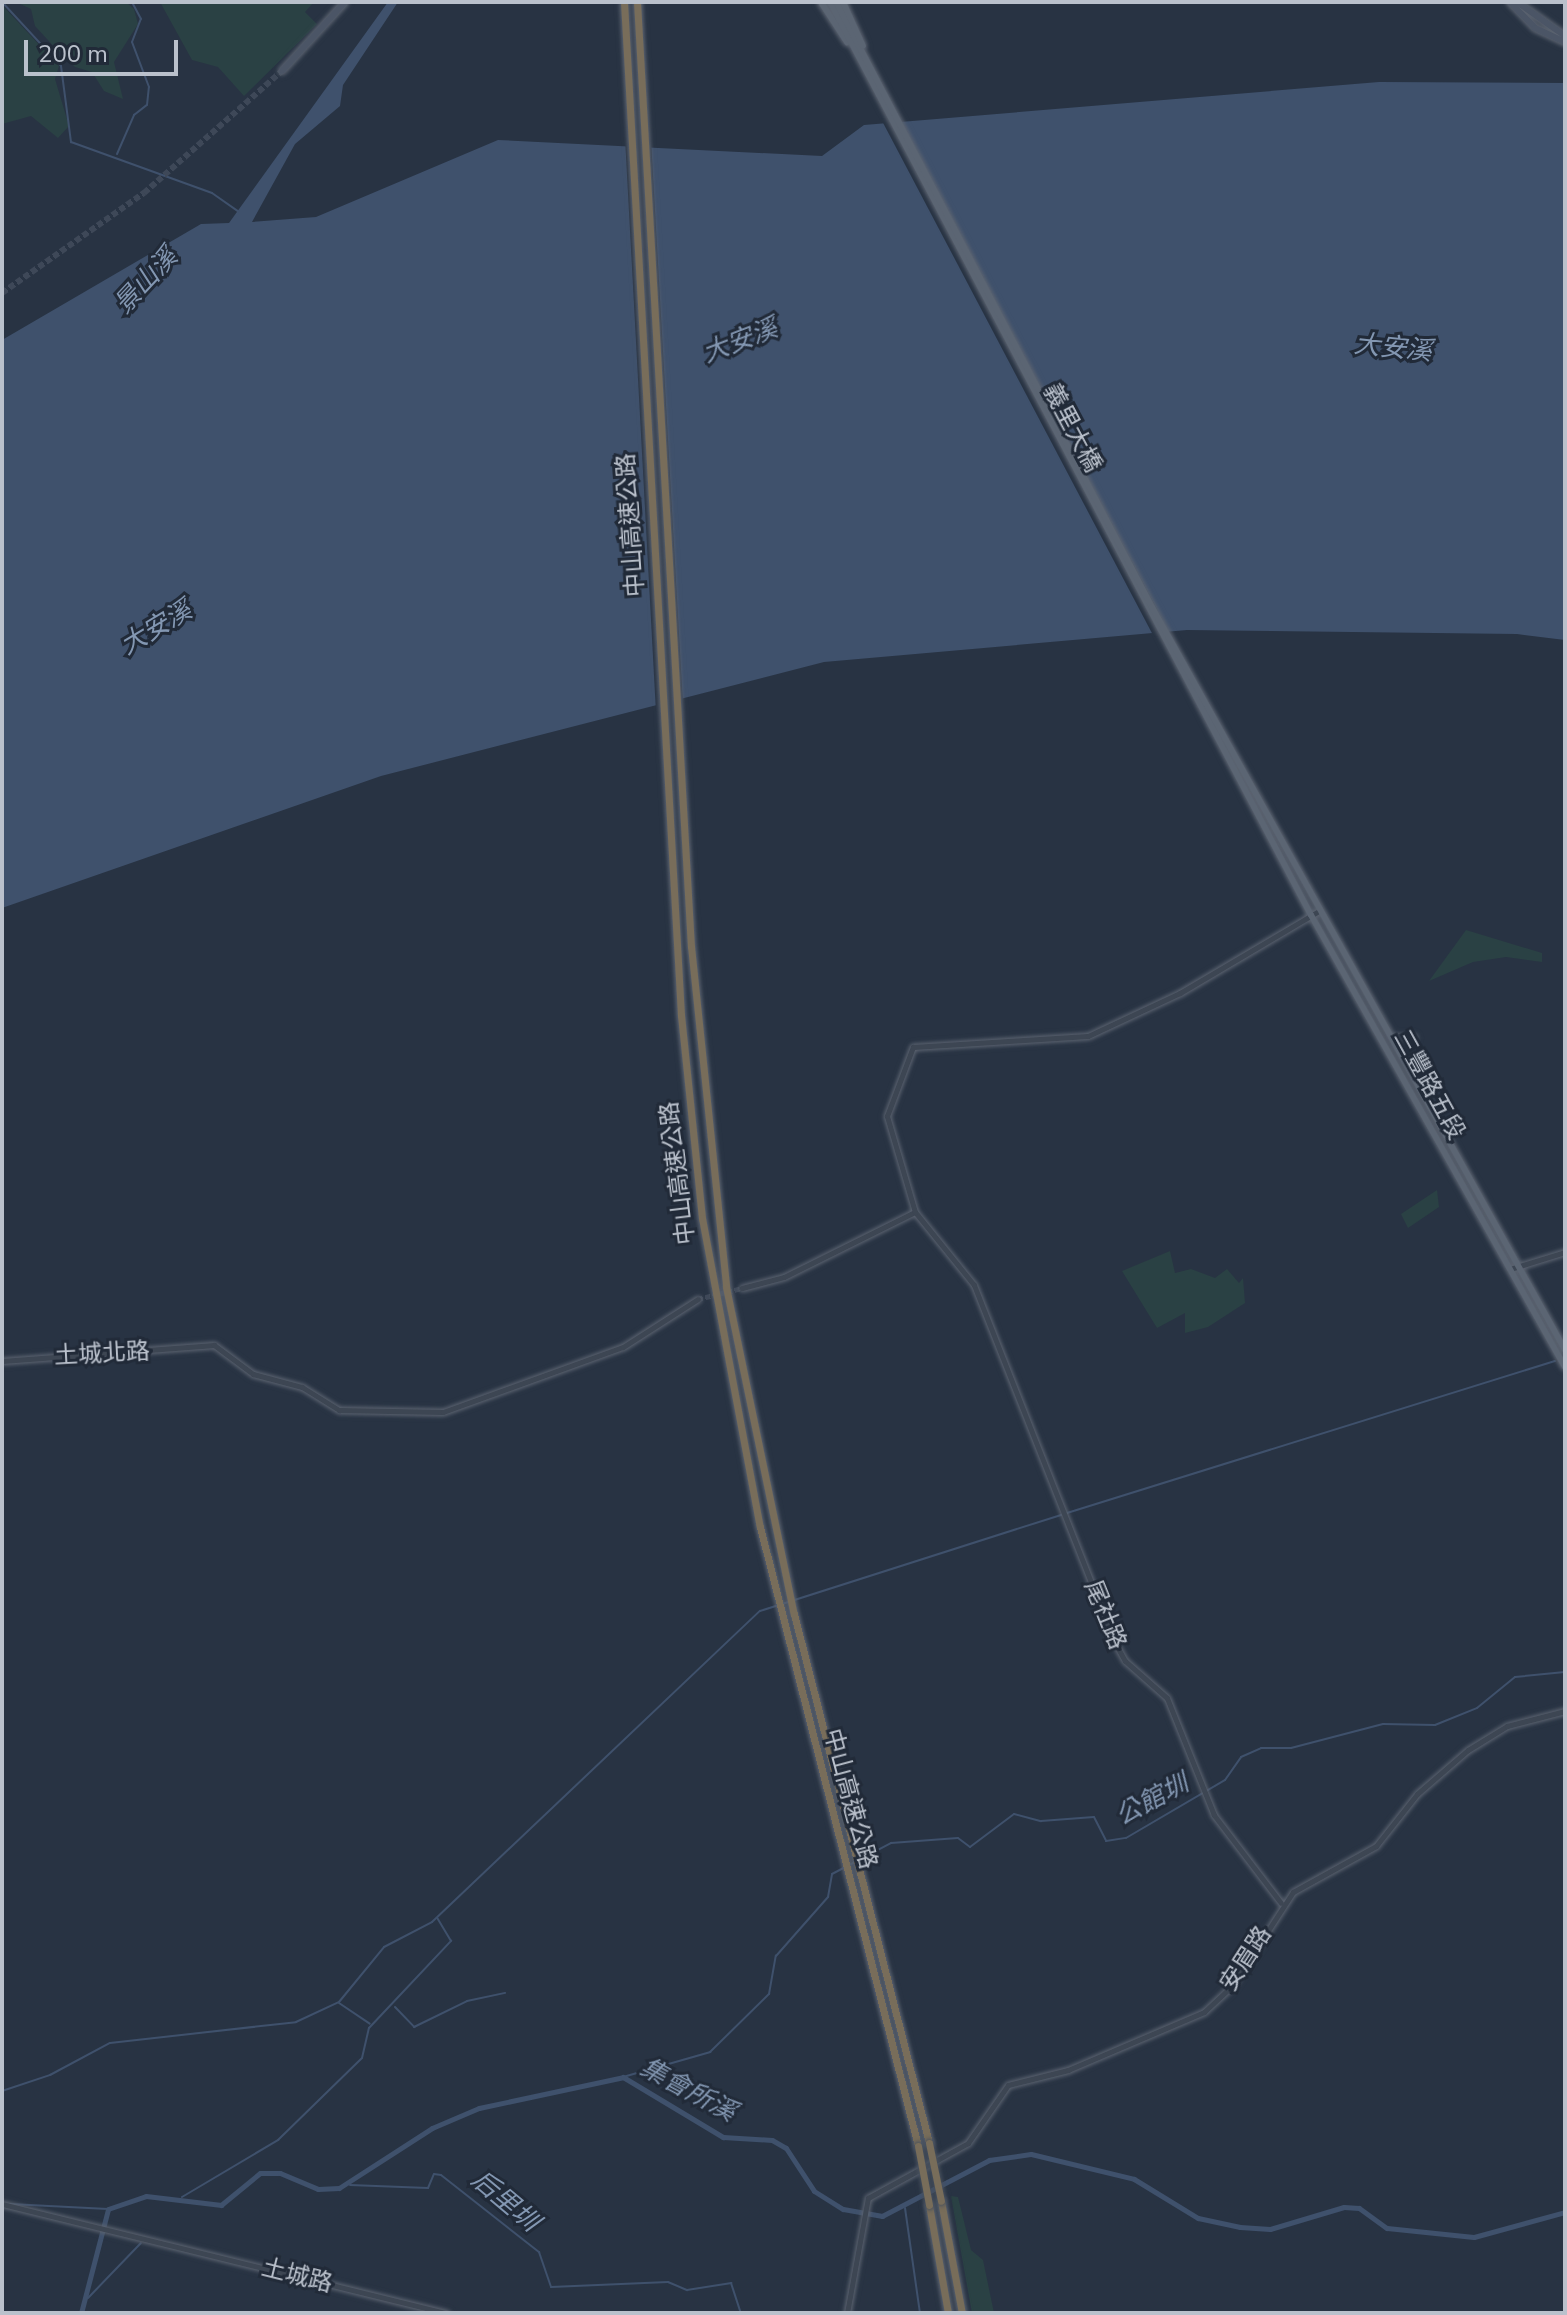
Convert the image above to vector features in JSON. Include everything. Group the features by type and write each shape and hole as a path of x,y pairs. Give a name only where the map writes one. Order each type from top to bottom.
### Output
{"highway":[{"name":"中山高速公路","path":"624,2 665,749 689,1101 732,1402 918,2146 948,2313"},
{"name":"中山高速公路","path":"637,2 696,1017 734,1329 791,1601 929,2143 962,2313"}],"main road":[{"path":"282,71 345,2"},
{"path":"821,2 855,50"},
{"path":"830,2 855,50"},
{"path":"836,2 865,54"},
{"path":"843,2 865,54"},
{"path":"1510,2 1535,28 1565,39"},
{"path":"1517,2 1565,39"},
{"name":"義里大橋","path":"855,50 1263,818"},
{"name":"義里大橋","path":"865,54 1263,818"},
{"name":"三豐路五段","path":"1263,818 1513,1268 1565,1350"},
{"name":"三豐路五段","path":"1314,913 1392,1038 1565,1367"},
{"path":"1392,1038 1414,1038"}],"street":[{"path":"742,1288 784,1277 915,1212 887,1116 913,1047 1088,1036 1180,993 1314,913"},
{"name":"尾社路","path":"915,1212 974,1285 1122,1657 1167,1698 1214,1815 1281,1903"},
{"path":"1513,1268 1565,1252"},
{"name":"土城北路","path":"2,1361 216,1345 253,1374 302,1387 339,1410 443,1412 623,1347 698,1299"},
{"name":"安眉路","path":"847,2313 862,2217 868,2198 968,2143 1008,2085 1068,2070 1204,2012 1244,1970 1281,1903 1333,1865 1376,1846 1408,1804 1468,1750 1507,1726 1565,1711"},
{"name":"土城路","path":"2,2204 447,2313"}],"green space":[{"path":"16,2 126,2 134,9 138,24 114,62 123,99 104,91 92,72 75,67 71,63 77,57 58,51 35,26 31,9"},
{"path":"160,2 314,2 305,12 317,24 244,96 218,67 192,60"},
{"path":"2,5 59,66 55,79 69,126 58,138 31,116 2,124"},
{"path":"1466,930 1542,953 1542,962 1506,957 1473,962 1429,981"},
{"path":"1437,1190 1439,1207 1408,1228 1401,1214"},
{"path":"1170,1251 1175,1273 1191,1269 1215,1278 1227,1269 1239,1283 1243,1278 1245,1303 1208,1327 1185,1333 1185,1313 1157,1328 1122,1271"},
{"path":"951,2196 958,2197 971,2250 983,2260 994,2313 972,2313"}],"water":[{"path":"388,2 398,2 343,85 340,106 295,144 252,222 316,217 498,140 822,156 864,125 1379,82 1565,83 1565,640 1517,634 1187,630 824,662 381,776 2,908 2,340 201,224 229,223"}],"pier":[{"path":"898,118 1171,636 1154,637 881,119"},
{"path":"625,138 651,140 683,705 656,712"}],"waterway":[{"path":"2,2 61,66 71,142 212,193 238,211"},
{"path":"117,154 134,115 147,105 149,87 132,42 141,19 132,2"},
{"path":"1067,1513 1555,1361"},
{"path":"2,2091 50,2075 110,2043 296,2022 339,2002 384,1947 432,1922 760,1611 1061,1515"},
{"name":"公館圳","path":"623,2077 710,2052 769,1994 776,1956 828,1897 832,1874 891,1843 958,1838 970,1847 1014,1814 1041,1821 1094,1817 1106,1841 1126,1838 1225,1780 1241,1757 1261,1748 1291,1748 1383,1724 1435,1725 1477,1708 1515,1677 1565,1672"},
{"path":"182,2197 278,2140 362,2058 369,2028 451,1941 437,1918"},
{"path":"395,2007 414,2027 467,2001 505,1993"},
{"path":"339,2003 370,2024"},
{"name":"集會所溪","path":"81,2313 108,2209 146,2196 221,2205 260,2173 280,2173 318,2189 339,2188 432,2128 479,2108 623,2077 723,2137 772,2140 786,2148 814,2191 843,2209 882,2216 989,2160 1031,2154 1134,2179 1198,2218 1240,2227 1270,2229 1344,2207 1359,2208 1387,2228 1474,2237 1565,2212"},
{"name":"后里圳","path":"350,2185 428,2188 434,2174 441,2175 539,2252 551,2287 668,2282 687,2290 731,2283 741,2313"},
{"name":"公館圳","path":"10,2204 108,2209"},
{"path":"905,2208 920,2313"},
{"path":"88,2298 141,2243"}],"tunnel":[{"path":"2,293 144,193 282,71"},
{"path":"698,1299 742,1288"}],"water label":[{"name":"景山溪","path":"146,281"},
{"name":"大安溪","path":"740,341"},
{"name":"大安溪","path":"1393,348"},
{"name":"大安溪","path":"156,628"}]}
